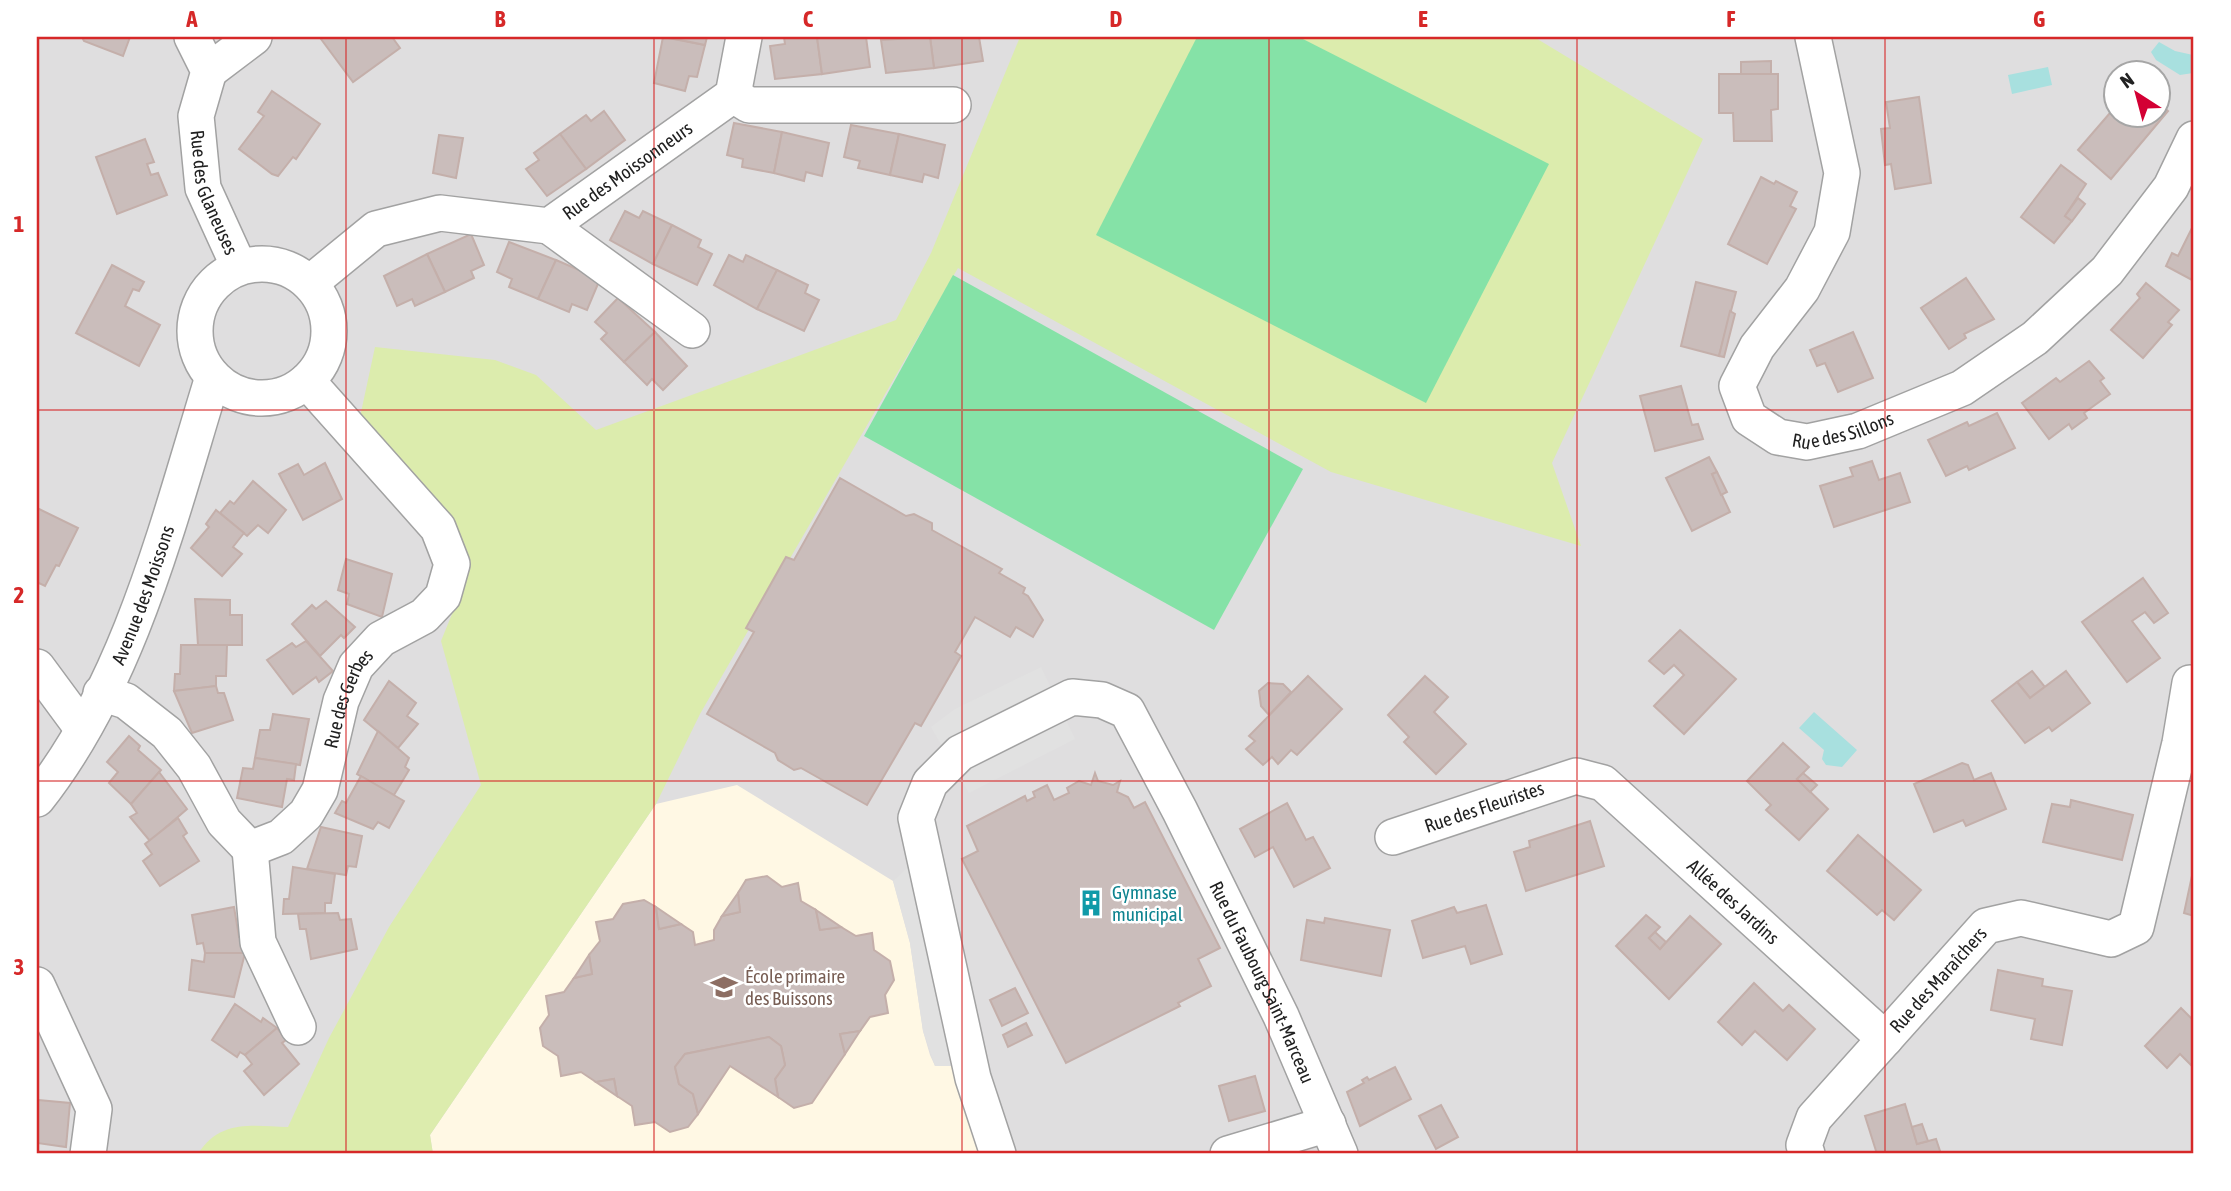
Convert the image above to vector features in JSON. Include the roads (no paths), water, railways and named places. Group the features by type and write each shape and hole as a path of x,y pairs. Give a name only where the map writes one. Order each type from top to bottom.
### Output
{"street":[{"path":"192,37 209,71 254,37"},
{"path":"744,37 733,95 748,105 953,105"},
{"name":"Rue des Sillons","path":"1813,37 1842,173 1832,232 1802,289 1757,347 1737,386 1749,418 1778,437 1807,442 1858,431 1962,388 2035,338 2107,271 2171,187 2194,139"},
{"name":"Rue des Glaneuses","path":"209,71 196,117 203,188 239,268"},
{"name":"Rue des Moissonneurs","path":"310,283 376,229 440,213 549,226 733,95"},
{"path":"549,226 692,330"},
{"path":"265,263 286,268 310,283 320,296 328,318 327,348 307,381 289,392 265,398 237,394 213,377 198,351 195,319 211,286 239,268 265,263"},
{"name":"Avenue des Moissons","path":"37,799 101,693 148,585 213,377"},
{"name":"Rue des Gerbes","path":"250,849 281,837 306,814 320,790 341,701 356,666 381,639 424,616 443,596 452,564 438,528 307,381"},
{"path":"37,667 82,728"},
{"name":"Rue des Maraîchers","path":"1807,1154 1804,1145 1814,1118 1986,926 2021,918 2111,939 2136,927 2180,743 2190,683"},
{"path":"101,693 126,701 167,733 194,767 224,822 250,849 258,942 298,1027"},
{"name":"Rue du Faubourg Saint-Marceau","path":"998,1154 973,1078 916,818 930,783 960,753 1072,697 1102,700 1127,710 1181,811 1281,1016 1334,1139"},
{"name":"Allée des Jardins","path":"1576,776 1603,783 1885,1039"},
{"name":"Rue des Fleuristes","path":"1393,837 1576,776"},
{"path":"37,985 94,1110 88,1154"},
{"path":"1228,1154 1334,1139"}],"water":[{"path":"2159,42 2175,51 2193,55 2193,73 2180,75 2172,70 2172,60 2156,60 2151,52"},
{"path":"2048,67 2052,85 2012,94 2008,75"},
{"path":"1814,712 1857,750 1842,767 1826,765 1822,759 1824,750 1799,728"}],"place":[{"name":"Gymnase municipal","path":"1091,903"},
{"name":"École primaire des Buissons","path":"724,987"}]}
